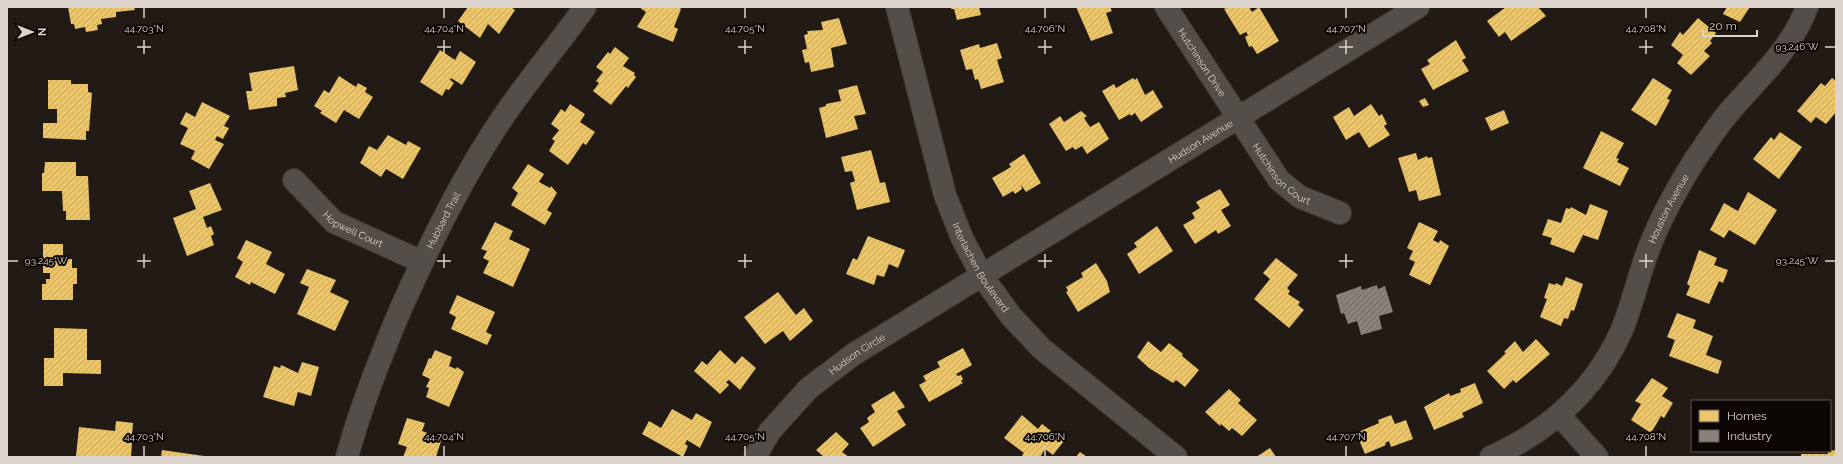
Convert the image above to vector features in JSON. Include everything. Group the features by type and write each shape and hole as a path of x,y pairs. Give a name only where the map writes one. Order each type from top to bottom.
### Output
{"street":[{"name":"Hubbard Trail","path":"347,457 370,385 422,262 453,199 490,136 532,76 585,7"},
{"name":"Interlachen Boulevard","path":"897,7 945,195 962,238 982,276 1011,316 1042,349 1176,457"},
{"name":"Hutchinson Drive","path":"1166,7 1238,117"},
{"name":"Hudson Avenue","path":"982,276 1418,7"},
{"name":"Houston Avenue","path":"1491,457 1520,442 1560,416 1584,391 1604,363 1621,332 1651,242 1678,187 1729,112 1782,52 1807,7"},
{"name":"Hutchinson Court","path":"1238,117 1279,180 1300,197 1340,213"},
{"name":"Hopwell Court","path":"294,180 334,222 422,262"},
{"name":"Hudson Circle","path":"755,457 770,432 809,388 854,354 982,276"},
{"path":"1560,416 1597,457"}],"building: Homes":[{"path":"68,7 134,7 135,10 116,12 116,17 101,19 102,24 97,25 98,30 86,32 85,27 75,29 74,24 71,24"},
{"path":"468,7 511,7 515,10 499,34 488,24 480,38 458,21"},
{"path":"639,7 679,7 681,9 674,27 678,29 673,42 637,27 646,12"},
{"path":"951,7 979,7 981,15 957,20 954,9 951,9"},
{"path":"1076,7 1110,7 1112,11 1106,13 1113,33 1091,41"},
{"path":"1228,7 1249,7 1252,12 1259,7 1279,41 1257,54 1252,46 1249,47 1245,37 1248,35 1246,32 1240,35 1224,9"},
{"path":"1506,7 1538,7 1546,16 1511,41 1505,32 1499,37 1487,21"},
{"path":"1727,7 1750,7 1740,22 1723,14"},
{"path":"839,18 847,44 831,48 834,67 811,72 809,62 805,63 802,50 807,49 804,35 808,34 807,31 823,30 821,22"},
{"path":"1698,18 1716,33 1710,41 1712,43 1704,51 1710,56 1691,75 1677,63 1683,55 1671,45 1680,32 1683,35"},
{"path":"1456,40 1466,58 1462,60 1469,71 1433,90 1421,69 1430,64 1427,60"},
{"path":"997,43 1002,58 997,60 1004,82 981,89 978,79 975,80 972,69 966,70 960,50 979,44 980,48"},
{"path":"615,47 629,58 623,66 635,73 634,75 636,77 628,88 626,86 611,105 593,91 599,83 596,81 603,72 596,67 608,52 610,54"},
{"path":"440,50 455,60 460,51 476,62 462,85 451,78 450,80 454,83 449,90 446,89 442,96 420,82"},
{"path":"294,66 298,90 285,93 286,97 277,98 277,106 249,110 246,91 252,91 249,73"},
{"path":"339,76 356,87 358,83 367,88 365,92 373,97 359,119 344,110 336,123 320,113 322,111 314,106 324,90 329,93"},
{"path":"1133,78 1135,80 1137,78 1145,95 1153,90 1163,107 1141,122 1135,113 1119,120 1102,91 1114,84 1116,88"},
{"path":"1653,78 1672,90 1667,99 1670,100 1656,126 1631,110"},
{"path":"1832,78 1836,81 1836,112 1826,124 1816,117 1811,123 1797,111 1821,83 1825,86"},
{"path":"48,80 71,80 71,84 88,84 88,92 92,93 89,131 86,131 86,140 43,138 43,123 57,123 57,109 48,109"},
{"path":"857,85 866,114 854,116 858,129 826,138 819,108 826,106 826,104 841,101 838,90"},
{"path":"1425,98 1429,105 1423,107 1419,101"},
{"path":"202,102 230,116 224,126 229,128 223,139 217,136 215,140 224,144 209,169 191,159 195,151 180,144 188,128 180,124 186,112 195,117"},
{"path":"570,104 585,114 580,122 595,132 586,145 583,143 568,165 549,151 555,141 552,139 559,130 551,124 561,109 565,112"},
{"path":"1371,104 1379,116 1382,114 1387,124 1384,126 1390,135 1369,148 1359,132 1346,140 1333,117 1349,107 1354,116"},
{"path":"1504,110 1509,123 1491,131 1485,118"},
{"path":"1081,111 1087,116 1084,118 1090,127 1099,122 1109,139 1087,154 1082,146 1075,150 1073,147 1066,151 1049,124 1060,116 1064,122"},
{"path":"1601,131 1624,143 1616,158 1619,159 1617,162 1629,168 1620,186 1583,168"},
{"path":"1780,132 1802,147 1779,179 1753,159 1771,137 1774,140"},
{"path":"388,135 406,145 408,141 421,148 403,179 386,169 381,177 360,163 369,146 377,150"},
{"path":"871,150 880,183 885,182 890,202 857,210 850,183 855,181 852,171 845,172 841,157"},
{"path":"1416,153 1418,160 1427,156 1428,158 1432,157 1441,195 1419,201 1416,190 1409,192 1398,158"},
{"path":"1024,154 1041,183 1026,192 1021,185 1022,189 1015,194 1013,191 1003,197 992,178 1011,167 1009,164"},
{"path":"45,162 76,162 76,176 88,176 90,220 66,220 66,211 63,211 62,191 42,191 42,173 44,173"},
{"path":"528,164 544,174 539,182 550,188 551,186 557,193 547,210 552,213 545,225 511,205 518,193 512,188"},
{"path":"210,183 222,210 203,217 207,228 211,226 214,234 211,236 214,245 187,256 173,218 196,209 189,191"},
{"path":"1220,189 1230,205 1221,210 1231,226 1218,234 1216,230 1195,244 1183,225 1195,218 1192,213 1200,208 1196,202"},
{"path":"1748,192 1777,210 1755,245 1729,230 1724,238 1710,230 1724,203 1738,211"},
{"path":"1590,204 1608,211 1598,240 1583,235 1574,253 1550,244 1552,238 1542,235 1548,219 1561,223 1566,208 1570,209 1571,207 1586,215"},
{"path":"495,222 513,231 509,239 530,249 513,287 483,273 489,261 483,258 487,251 481,249"},
{"path":"1419,222 1438,231 1433,240 1439,243 1440,240 1449,246 1430,285 1409,275 1415,262 1409,259 1413,251 1407,248"},
{"path":"1157,226 1173,251 1139,274 1127,254 1137,247 1134,243"},
{"path":"868,236 905,250 898,268 889,264 884,277 877,275 874,285 846,274 853,258 857,260"},
{"path":"246,240 272,252 266,264 285,274 275,294 251,282 250,285 235,277 243,262 237,258"},
{"path":"43,244 63,244 63,259 72,259 72,268 77,268 77,284 73,284 73,300 42,300 42,284 46,284 46,279 50,279 50,273 43,273"},
{"path":"1699,250 1717,258 1714,265 1728,270 1723,283 1719,281 1709,304 1686,295 1690,286 1687,284"},
{"path":"1276,258 1298,275 1287,288 1290,291 1288,294 1300,302 1298,305 1304,310 1289,328 1254,299 1270,279 1263,273"},
{"path":"1096,263 1107,281 1110,292 1078,312 1066,292 1068,291 1066,287 1083,277 1081,273"},
{"path":"307,269 336,280 330,292 349,301 335,331 297,314 309,287 300,283"},
{"path":"1566,277 1583,284 1574,311 1571,310 1568,319 1564,318 1561,326 1540,317 1547,299 1544,298 1549,283 1555,285 1556,283 1562,286"},
{"path":"778,292 796,315 804,308 813,321 790,341 783,331 765,344 744,317"},
{"path":"457,295 495,312 486,332 492,335 487,345 451,329 456,317 449,313"},
{"path":"1677,313 1696,320 1693,328 1713,336 1706,355 1722,361 1718,374 1669,356 1675,340 1667,337"},
{"path":"54,328 87,329 87,360 101,360 101,374 63,373 63,386 44,386 44,358 54,358"},
{"path":"1536,339 1550,354 1516,383 1513,380 1504,389 1487,371 1506,353 1504,352 1515,341 1523,352"},
{"path":"1148,341 1161,352 1169,343 1199,370 1185,387 1176,380 1173,383 1149,368 1137,357"},
{"path":"963,348 972,365 956,374 958,376 961,375 963,379 961,381 963,383 929,402 919,385 926,381 923,376 940,367 937,362"},
{"path":"435,350 452,357 449,366 456,369 457,367 464,372 449,407 426,397 429,388 426,387 430,379 422,375 429,358 431,359"},
{"path":"720,350 735,364 742,356 756,368 740,390 729,380 726,382 729,385 720,394 694,371 702,361 707,365"},
{"path":"302,362 319,367 311,396 298,392 294,406 263,397 274,366 280,368 281,365 298,373"},
{"path":"1652,378 1668,388 1662,396 1673,403 1664,418 1661,416 1651,433 1631,420 1641,404 1635,401"},
{"path":"1475,383 1483,403 1462,413 1464,417 1434,430 1424,407 1449,393 1450,396 1461,392 1460,389"},
{"path":"1229,389 1241,400 1238,403 1257,420 1242,436 1232,428 1229,431 1221,424 1220,426 1205,412"},
{"path":"894,391 905,407 897,411 906,425 873,447 860,428 869,422 867,418 875,412 871,405"},
{"path":"672,409 692,420 696,413 712,422 700,448 687,440 685,444 688,446 683,457 642,434 649,421 661,428"},
{"path":"1022,415 1038,429 1042,424 1064,441 1053,455 1045,449 1040,457 1024,457 1022,455 1024,453 1004,438"},
{"path":"1391,415 1395,424 1406,420 1413,439 1391,447 1389,441 1385,443 1386,445 1365,454 1356,433 1379,423 1378,420"},
{"path":"407,418 425,423 422,431 442,438 436,457 403,457 407,447 398,444"},
{"path":"116,421 133,423 132,435 127,434 126,442 132,443 131,457 76,456 79,427 115,431"},
{"path":"836,432 849,444 842,452 849,457 824,457 816,450"},
{"path":"1270,448 1276,457 1256,457"},
{"path":"162,450 204,456 161,457"},
{"path":"1836,450 1836,457 1801,457 1801,454 1828,454 1828,452 1831,452 1831,451"},
{"path":"1080,452 1087,457 1076,457"}],"building: Industry":[{"path":"1377,285 1378,289 1385,286 1393,312 1379,316 1382,329 1361,335 1357,321 1348,324 1344,313 1341,314 1336,295 1361,286 1362,290"}]}
